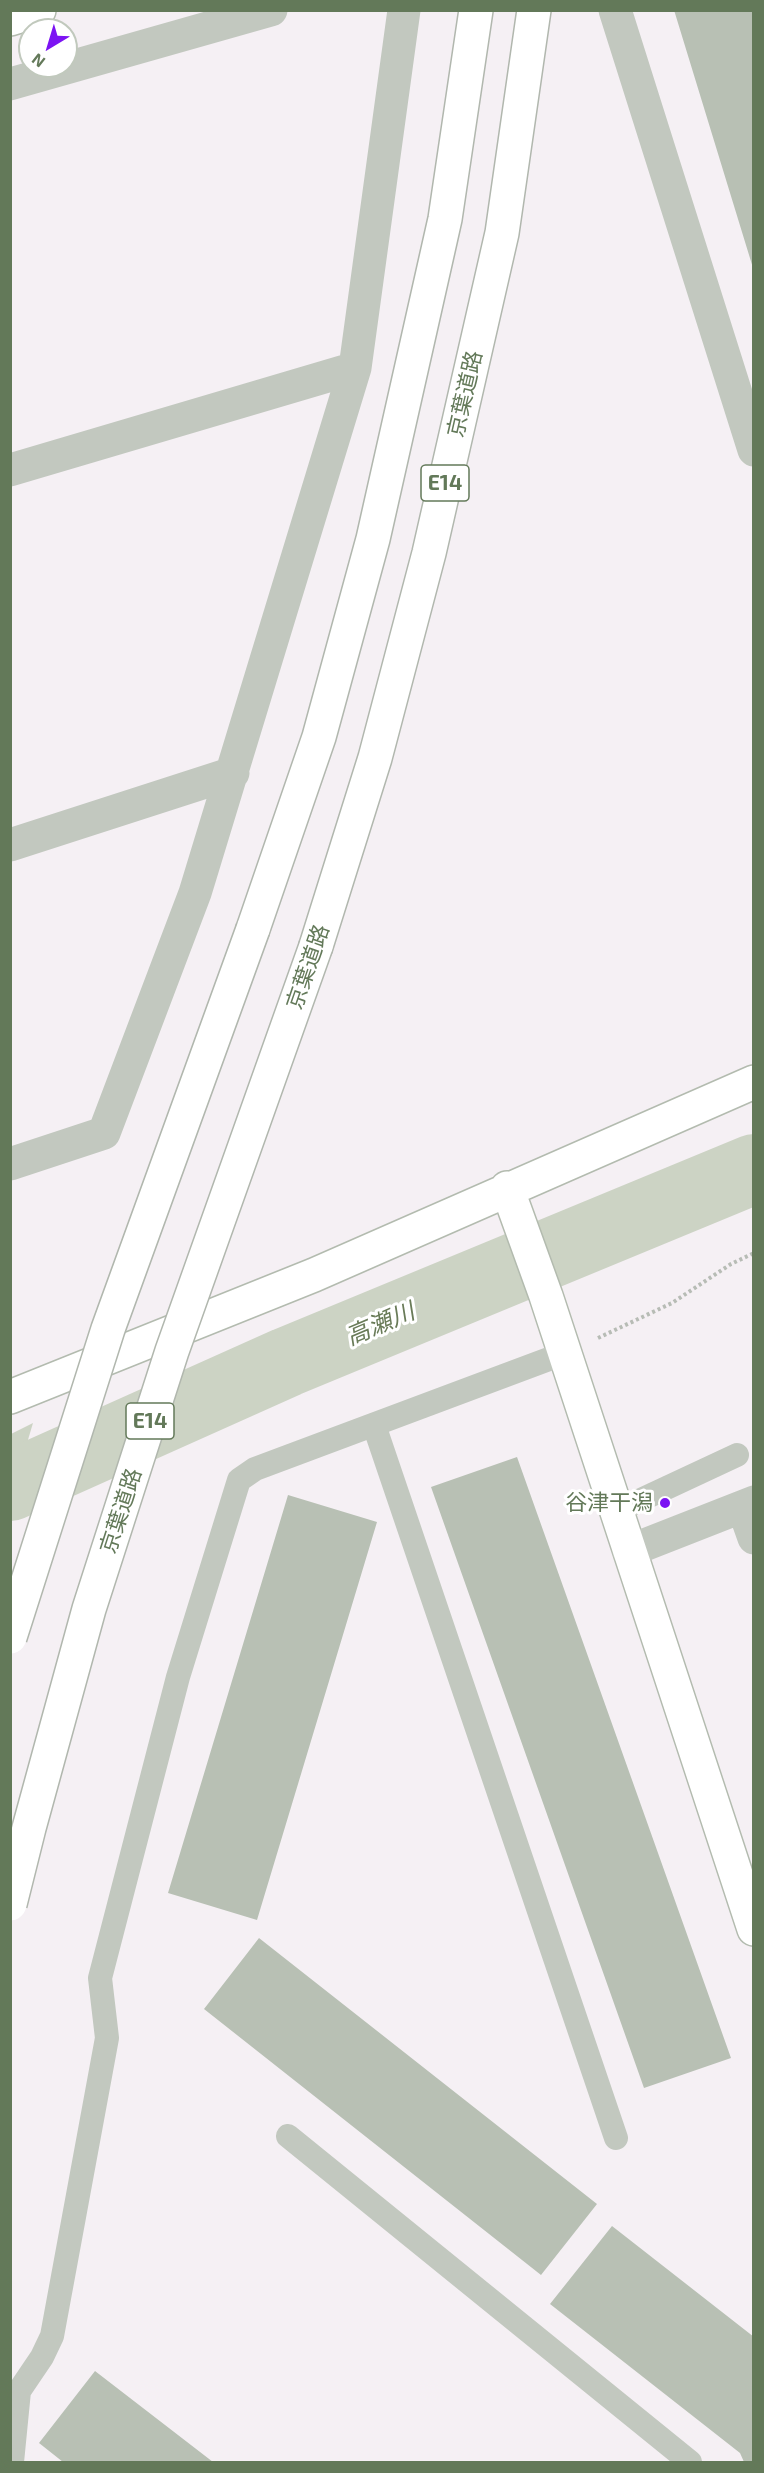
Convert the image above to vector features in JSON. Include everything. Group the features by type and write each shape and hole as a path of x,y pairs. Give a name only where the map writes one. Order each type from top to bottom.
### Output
{"main road":[{"path":"10,19 39,10"},
{"name":"E14","path":"10,1636 108,1329 253,929 319,737 373,539 445,219 476,10"},
{"name":"京葉道路","path":"10,1904 89,1609 172,1351 316,946 375,758 429,553 502,233 534,10"},
{"path":"10,1397 511,1199 753,1082"},
{"path":"511,1199 565,1353 615,1512 753,1929"}],"street":[{"path":"10,84 271,10"},
{"path":"10,1164 104,1133 195,893 355,368 405,10"},
{"path":"615,10 753,450"},
{"path":"10,470 355,368"},
{"path":"10,846 233,773"},
{"path":"629,1551 748,1505 753,1538"}],"lane":[{"path":"12,2463 19,2391 42,2357 52,2336 106,2038 100,1978 178,1677 239,1480 255,1469 565,1353"},
{"path":"374,1425 616,2138"},
{"path":"615,1512 737,1455"},
{"path":"288,2136 690,2463"}],"path":[{"path":"565,1353 672,1303 731,1264 753,1253"}],"shaded area":[{"path":"33,1423 11,1497 11,1434"}],"building":[{"path":"674,10 754,10 754,268 753,268"},
{"path":"517,1457 731,2058 644,2088 431,1487"},
{"path":"288,1495 377,1522 257,1920 168,1893"},
{"path":"259,1938 597,2204 541,2275 204,2009"},
{"path":"612,2226 754,2337 754,2462 744,2462 740,2453 550,2304"},
{"path":"95,2371 213,2462 63,2462 39,2443"}],"waterway":[{"name":"高瀬川","path":"10,1486 287,1362 754,1169"}],"place":[{"name":"谷津干潟","path":"665,1503"}]}
